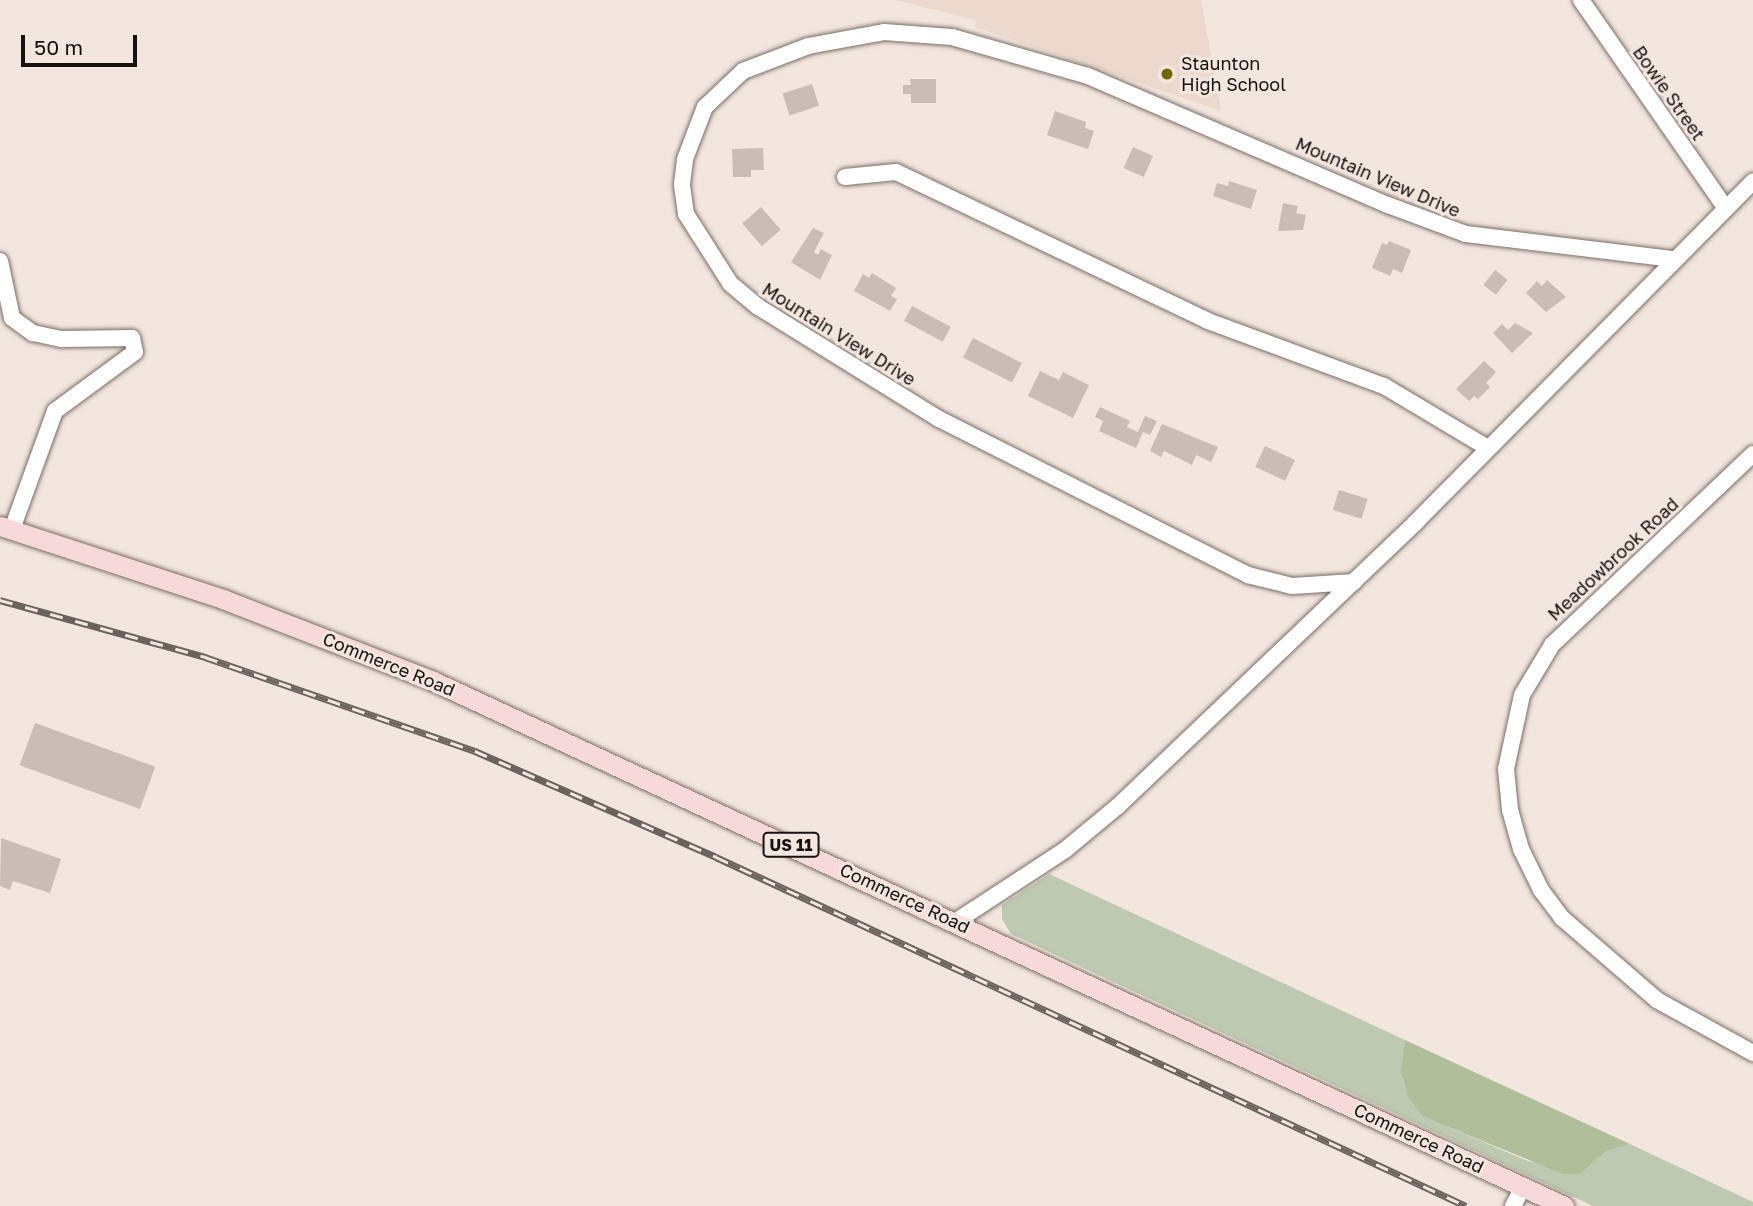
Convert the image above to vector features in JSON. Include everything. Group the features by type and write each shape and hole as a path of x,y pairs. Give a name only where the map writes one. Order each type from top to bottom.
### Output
{"main road":[{"name":"Commerce Road","path":"6,528 223,599 433,681 1564,1206"}],"street":[{"name":"Bowie Street","path":"1581,0 1726,208"},
{"name":"Mountain View Drive","path":"1354,582 1292,586 1248,575 939,419 757,306 730,283 686,214 683,169 705,107 743,71 808,46 884,32 952,37 1088,76 1388,205 1466,234 1673,259"},
{"path":"845,177 897,172 1208,321 1384,386 1488,448"},
{"path":"956,922 1065,850 1110,814 1354,582 1673,259 1753,182"},
{"path":"0,261 12,318 33,333 62,339 132,338 135,352 55,411 6,528"},
{"name":"Meadowbrook Road","path":"1753,454 1552,645 1522,695 1506,769 1521,849 1541,890 1562,918 1657,1000 1753,1053"},
{"path":"1513,1206 1523,1187"}],"shaded area":[{"name":"Staunton High School","path":"895,0 1201,0 1221,111 975,27 976,20"}],"green space":[{"path":"1049,874 1405,1040 1402,1079 1407,1096 1422,1116 1528,1161 1581,1174 1605,1152 1630,1144 1753,1202 1753,1206 1593,1206 1011,934 1002,919 1002,905"},
{"path":"1405,1040 1630,1144 1605,1152 1581,1174 1563,1174 1422,1116 1407,1096 1401,1073"}],"building":[{"path":"910,79 936,79 936,103 911,103 911,94 903,94 903,85 911,85"},
{"path":"812,84 819,106 790,115 783,94"},
{"path":"1055,111 1086,122 1085,128 1094,131 1088,149 1047,135"},
{"path":"1133,147 1153,156 1144,177 1124,168"},
{"path":"763,148 764,170 751,170 751,177 733,177 732,149"},
{"path":"1229,181 1257,190 1251,209 1213,196 1217,183 1228,186"},
{"path":"1283,203 1298,206 1296,213 1306,215 1303,230 1278,231"},
{"path":"761,207 781,230 762,246 742,223"},
{"path":"813,228 824,233 814,252 818,255 821,249 832,255 820,280 791,262"},
{"path":"1389,241 1411,250 1402,273 1393,269 1390,276 1372,268 1382,243 1387,245"},
{"path":"1495,270 1508,280 1496,295 1483,285"},
{"path":"872,273 896,288 891,296 897,299 890,311 854,291 863,274 869,278"},
{"path":"1547,280 1566,297 1546,312 1526,293 1537,281 1542,286"},
{"path":"912,306 951,327 943,342 904,321"},
{"path":"1515,323 1533,333 1512,353 1493,333 1502,324 1508,330"},
{"path":"973,338 1022,363 1012,383 963,358"},
{"path":"1484,361 1496,372 1486,383 1490,387 1478,399 1474,396 1469,401 1456,389"},
{"path":"1040,371 1059,380 1063,372 1089,385 1073,418 1028,396"},
{"path":"1100,407 1130,421 1127,427 1138,432 1145,416 1157,421 1150,435 1143,432 1136,448 1099,431 1103,421 1095,417"},
{"path":"1162,424 1218,447 1211,462 1196,455 1192,465 1164,451 1161,457 1150,451"},
{"path":"1265,446 1295,460 1285,481 1255,467"},
{"path":"1339,490 1368,499 1362,519 1333,510"},
{"path":"35,723 155,767 140,809 20,765"},
{"path":"1,838 61,859 50,893 13,881 10,890 0,886"}],"railway":[{"path":"0,600 205,657 475,751 716,857 1466,1206"}],"place":[{"name":"Staunton High School","path":"1167,74"}]}
